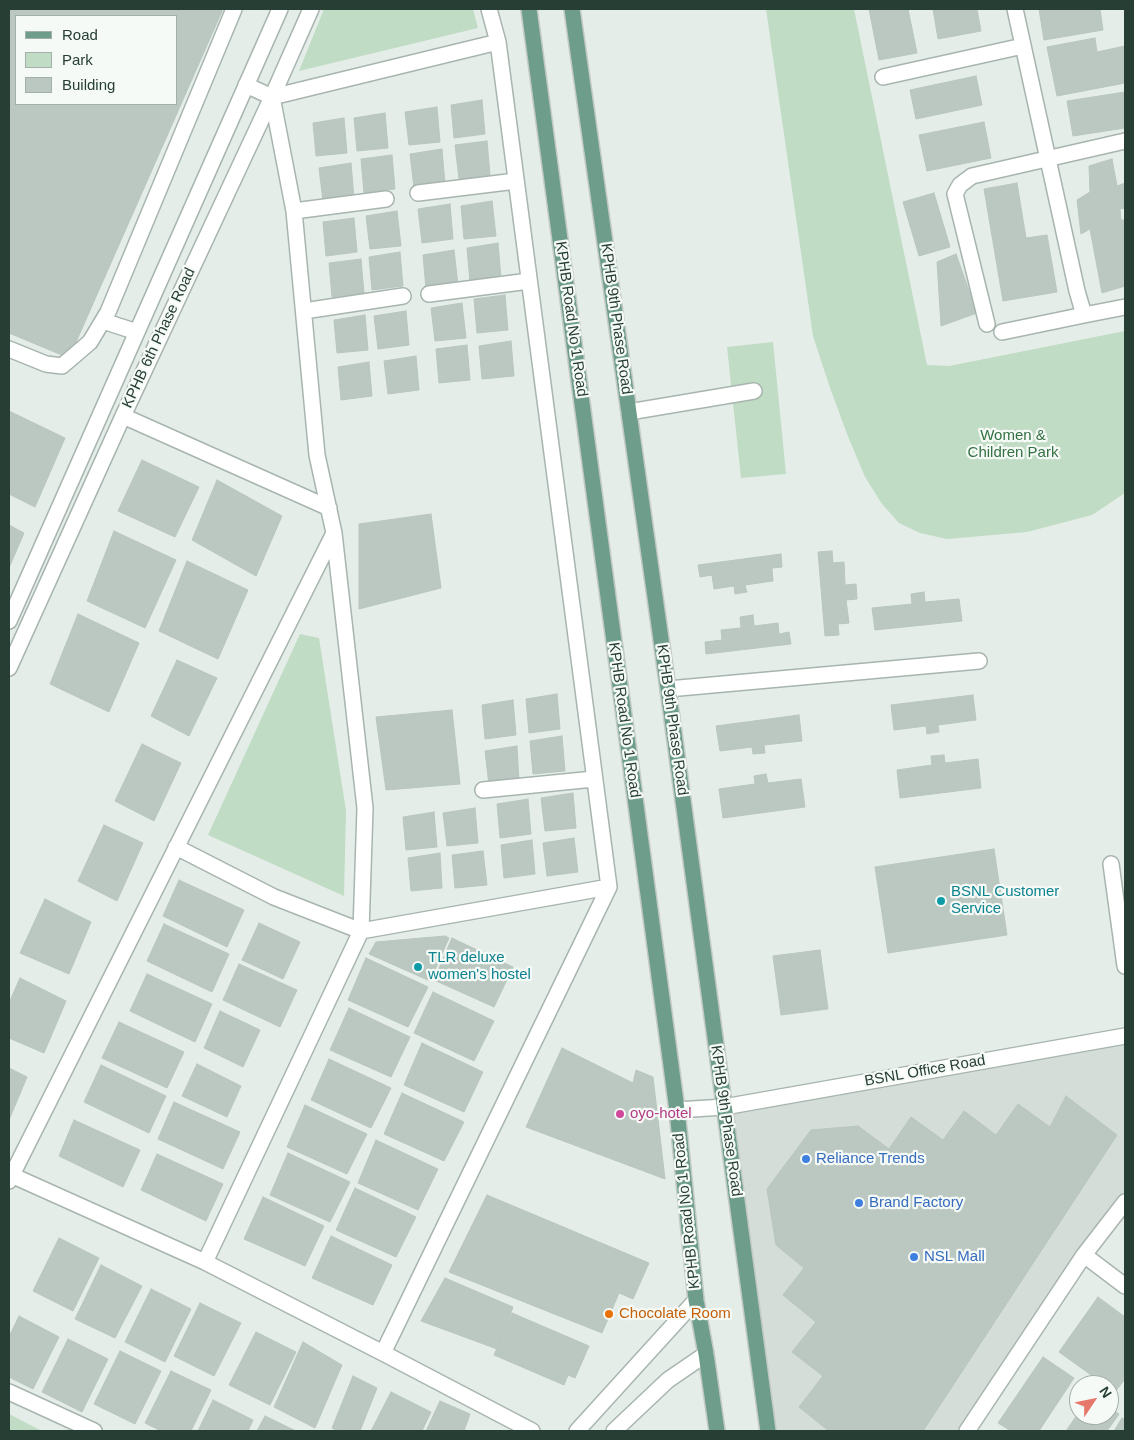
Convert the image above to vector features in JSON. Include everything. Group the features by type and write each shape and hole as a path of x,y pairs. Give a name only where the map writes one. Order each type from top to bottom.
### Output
{"main road":[{"name":"KPHB Road No 1 Road","path":"529,9 677,1110 696,1300 717,1431"},
{"name":"KPHB 9th Phase Road","path":"572,9 668,689 768,1431"}],"street":[{"path":"9,349 46,364 62,366 90,342 112,303 234,9"},
{"name":"KPHB 6th Phase Road","path":"9,668 122,416 272,97 311,9"},
{"path":"383,1353 608,887 498,42 489,9"},
{"path":"1015,9 1077,291 1084,315"},
{"name":"KPHB 6th Phase Road","path":"9,621 246,85 275,10"},
{"path":"246,85 272,97 498,42"},
{"path":"883,77 1023,46"},
{"path":"204,1262 361,931 365,808 334,533 317,455 294,211 272,97"},
{"path":"988,324 955,194 960,185 972,176 1048,158 1124,145"},
{"path":"418,193 516,181"},
{"path":"294,211 386,199"},
{"path":"428,294 529,281"},
{"path":"304,311 403,296"},
{"path":"1002,332 1125,307"},
{"path":"103,321 137,332"},
{"path":"629,412 754,391"},
{"path":"122,416 329,508"},
{"path":"334,533 10,1177 204,1262 532,1431"},
{"path":"668,689 979,661"},
{"path":"483,790 594,779"},
{"path":"176,847 274,897 361,931 608,887"},
{"path":"1111,864 1125,966"},
{"name":"BSNL Office Road","path":"677,1110 724,1107 1125,1036"},
{"path":"974,1429 1084,1255 1125,1202"},
{"path":"1084,1255 1125,1286"},
{"path":"577,1431 696,1300"},
{"path":"614,1431 668,1380 706,1354"},
{"path":"9,1392 94,1431"}],"shaded area":[{"path":"1125,1036 1125,1202 967,1431 768,1431 724,1107"}],"green space":[{"path":"324,9 473,9 478,28 299,71"},
{"name":"Women & Children Park","path":"766,9 854,9 927,365 949,366 1125,331 1125,493 1092,515 1027,532 947,539 920,533 899,523 882,504 865,477 847,434 813,336"},
{"path":"773,342 786,474 741,478 727,347"},
{"path":"300,634 319,638 346,811 344,896 208,835"},
{"path":"9,1414 42,1431 9,1431"}],"building":[{"path":"9,9 223,9 69,358 9,333"},
{"path":"869,9 908,9 917,53 879,60"},
{"path":"933,9 977,9 981,31 938,39"},
{"path":"1039,9 1100,9 1103,30 1044,40"},
{"path":"1095,38 1097,52 1125,46 1125,83 1057,96 1047,47"},
{"path":"976,76 982,105 916,119 910,90"},
{"path":"1125,92 1125,128 1073,136 1067,101"},
{"path":"482,100 485,134 454,138 451,105"},
{"path":"437,107 440,142 409,145 405,112"},
{"path":"385,113 388,148 357,151 354,118"},
{"path":"344,118 347,153 316,156 313,123"},
{"path":"984,122 991,158 927,171 919,135"},
{"path":"487,141 490,175 459,179 455,145"},
{"path":"442,149 445,184 414,188 410,154"},
{"path":"392,155 395,189 364,193 361,159"},
{"path":"1112,159 1117,186 1125,183 1125,208 1120,209 1121,220 1125,220 1125,286 1102,293 1090,229 1081,234 1077,200 1090,192 1089,166"},
{"path":"351,163 354,198 323,201 319,168"},
{"path":"1017,183 1026,238 1047,235 1057,292 1003,301 984,189"},
{"path":"934,193 950,247 919,256 903,202"},
{"path":"492,201 496,236 464,239 461,206"},
{"path":"450,204 453,239 422,243 418,209"},
{"path":"397,211 401,246 370,249 366,216"},
{"path":"354,218 357,252 326,256 323,222"},
{"path":"498,243 501,278 470,282 467,248"},
{"path":"454,250 458,285 426,289 423,255"},
{"path":"400,252 403,286 372,290 369,257"},
{"path":"956,254 977,313 941,326 937,262"},
{"path":"361,259 364,293 332,297 329,263"},
{"path":"505,295 508,330 477,333 474,299"},
{"path":"462,303 466,338 435,341 431,308"},
{"path":"406,311 409,345 378,349 374,316"},
{"path":"365,315 368,350 337,353 334,320"},
{"path":"511,341 514,376 482,379 479,346"},
{"path":"467,345 470,380 439,383 436,349"},
{"path":"416,356 419,390 388,394 384,361"},
{"path":"369,362 372,396 341,400 338,367"},
{"path":"9,411 65,438 35,507 9,494"},
{"path":"142,460 199,487 175,537 118,511"},
{"path":"217,480 282,516 256,576 192,540"},
{"path":"431,514 441,588 359,609 359,524"},
{"path":"9,525 24,533 9,568"},
{"path":"114,531 176,560 145,628 87,601"},
{"path":"832,551 833,563 844,562 845,585 856,584 857,599 846,600 849,623 838,624 839,635 825,636 818,552"},
{"path":"781,554 782,567 772,568 773,581 745,585 747,592 735,594 734,586 714,589 712,575 700,577 698,565"},
{"path":"187,561 248,590 218,659 159,631"},
{"path":"924,592 925,602 959,599 962,621 875,630 872,608 912,604 911,594"},
{"path":"78,614 139,643 109,712 50,684"},
{"path":"753,615 754,626 778,623 779,634 789,632 791,644 706,654 705,642 722,640 721,630 741,628 740,617"},
{"path":"177,660 217,678 189,736 151,716"},
{"path":"557,694 560,729 529,733 526,699"},
{"path":"973,695 976,720 938,725 939,732 927,734 926,726 894,730 891,705"},
{"path":"513,700 516,735 485,739 482,705"},
{"path":"452,710 460,784 386,790 376,717"},
{"path":"799,715 802,741 764,745 765,753 753,754 752,747 720,751 716,726"},
{"path":"562,736 565,771 533,774 530,741"},
{"path":"142,744 181,763 154,821 115,801"},
{"path":"517,746 519,781 489,785 485,751"},
{"path":"944,755 945,763 978,759 981,788 900,798 897,770 932,765 931,756"},
{"path":"766,774 768,783 801,779 805,807 723,818 719,789 755,784 754,776"},
{"path":"573,793 576,828 545,831 541,798"},
{"path":"528,799 531,834 500,838 497,804"},
{"path":"475,808 478,843 447,846 443,813"},
{"path":"434,812 437,847 406,850 403,817"},
{"path":"104,825 143,843 117,901 78,881"},
{"path":"574,838 578,872 547,876 543,843"},
{"path":"532,840 535,874 504,878 501,845"},
{"name":"BSNL Customer Service","path":"994,849 1007,935 888,953 875,867"},
{"path":"483,851 487,885 455,888 452,855"},
{"path":"440,853 442,888 411,891 408,858"},
{"path":"179,880 244,910 227,947 163,916"},
{"path":"45,899 91,922 69,974 20,953"},
{"path":"259,923 300,942 283,979 242,960"},
{"path":"164,924 229,954 212,992 147,961"},
{"name":"TLR deluxe women's hostel","path":"445,936 449,938 430,981 369,954 376,942"},
{"path":"452,938 513,967 494,1007 434,980"},
{"path":"820,950 828,1009 781,1015 773,956"},
{"path":"366,958 428,987 408,1027 348,1000"},
{"path":"239,964 297,990 280,1027 223,1000"},
{"path":"147,974 212,1004 195,1042 130,1011"},
{"path":"20,978 66,1001 44,1053 9,1038 9,1003"},
{"path":"433,992 494,1021 474,1061 414,1033"},
{"path":"349,1008 410,1037 391,1077 330,1050"},
{"path":"220,1011 260,1030 243,1067 204,1048"},
{"path":"119,1022 184,1052 167,1088 102,1058"},
{"path":"422,1043 483,1072 464,1112 404,1085"},
{"name":"oyo-hotel","path":"562,1048 633,1083 636,1070 653,1077 665,1179 526,1127"},
{"path":"329,1059 391,1088 371,1128 311,1100"},
{"path":"197,1064 241,1086 227,1117 182,1096"},
{"path":"101,1065 166,1096 149,1133 84,1102"},
{"path":"9,1068 27,1077 9,1120"},
{"path":"402,1093 464,1122 444,1161 384,1134"},
{"name":"NSL Mall","path":"1066,1096 1117,1135 923,1431 829,1431 799,1407 823,1376 792,1352 816,1322 783,1295 804,1268 776,1245 767,1189 811,1130 858,1126 889,1149 911,1117 943,1140 964,1111 996,1135 1018,1104 1050,1127"},
{"path":"174,1102 240,1132 223,1169 158,1139"},
{"path":"305,1105 367,1134 347,1174 287,1147"},
{"path":"74,1120 140,1150 123,1187 59,1156"},
{"path":"376,1140 438,1169 418,1210 358,1183"},
{"path":"288,1153 350,1182 330,1222 270,1195"},
{"path":"157,1154 223,1184 206,1221 141,1190"},
{"path":"355,1188 416,1217 396,1257 336,1230"},
{"path":"487,1195 649,1263 633,1299 619,1293 602,1333 449,1272"},
{"path":"263,1197 324,1226 305,1266 244,1239"},
{"path":"331,1236 392,1265 373,1305 312,1278"},
{"path":"59,1238 99,1258 73,1311 33,1291"},
{"path":"101,1265 142,1286 115,1338 75,1319"},
{"path":"445,1278 513,1307 497,1349 421,1321"},
{"path":"151,1289 191,1309 165,1362 125,1342"},
{"path":"1098,1297 1125,1317 1125,1379 1119,1387 1119,1375 1091,1375 1059,1352"},
{"path":"200,1303 241,1323 214,1376 174,1356"},
{"path":"512,1313 589,1346 575,1378 568,1375 564,1385 494,1355"},
{"path":"19,1316 59,1337 33,1389 9,1377 9,1337"},
{"path":"256,1332 296,1352 270,1405 229,1385"},
{"path":"68,1339 108,1359 82,1412 42,1392"},
{"path":"303,1342 342,1365 315,1428 274,1407"},
{"path":"120,1351 161,1371 135,1424 94,1404"},
{"path":"1043,1357 1070,1375 1069,1386 1039,1431 1011,1431 998,1423"},
{"path":"171,1371 211,1390 191,1431 161,1431 145,1423"},
{"path":"353,1376 377,1388 360,1431 338,1431 332,1428"},
{"path":"391,1392 431,1412 422,1431 371,1431"},
{"path":"213,1400 253,1420 248,1431 198,1431"},
{"path":"440,1401 470,1414 464,1431 426,1431"},
{"path":"265,1416 296,1431 257,1431"},
{"path":"1122,1418 1125,1420 1125,1431 1114,1431"},
{"path":"1070,1425 1111,1425 1107,1431 1066,1431"}],"place":[{"name":"BSNL Customer Service","path":"941,901"},
{"name":"TLR deluxe women's hostel","path":"418,967"},
{"name":"oyo-hotel","path":"620,1114"},
{"name":"Reliance Trends","path":"806,1159"},
{"name":"Brand Factory","path":"859,1203"},
{"name":"NSL Mall","path":"914,1257"},
{"name":"Chocolate Room","path":"609,1314"}]}
